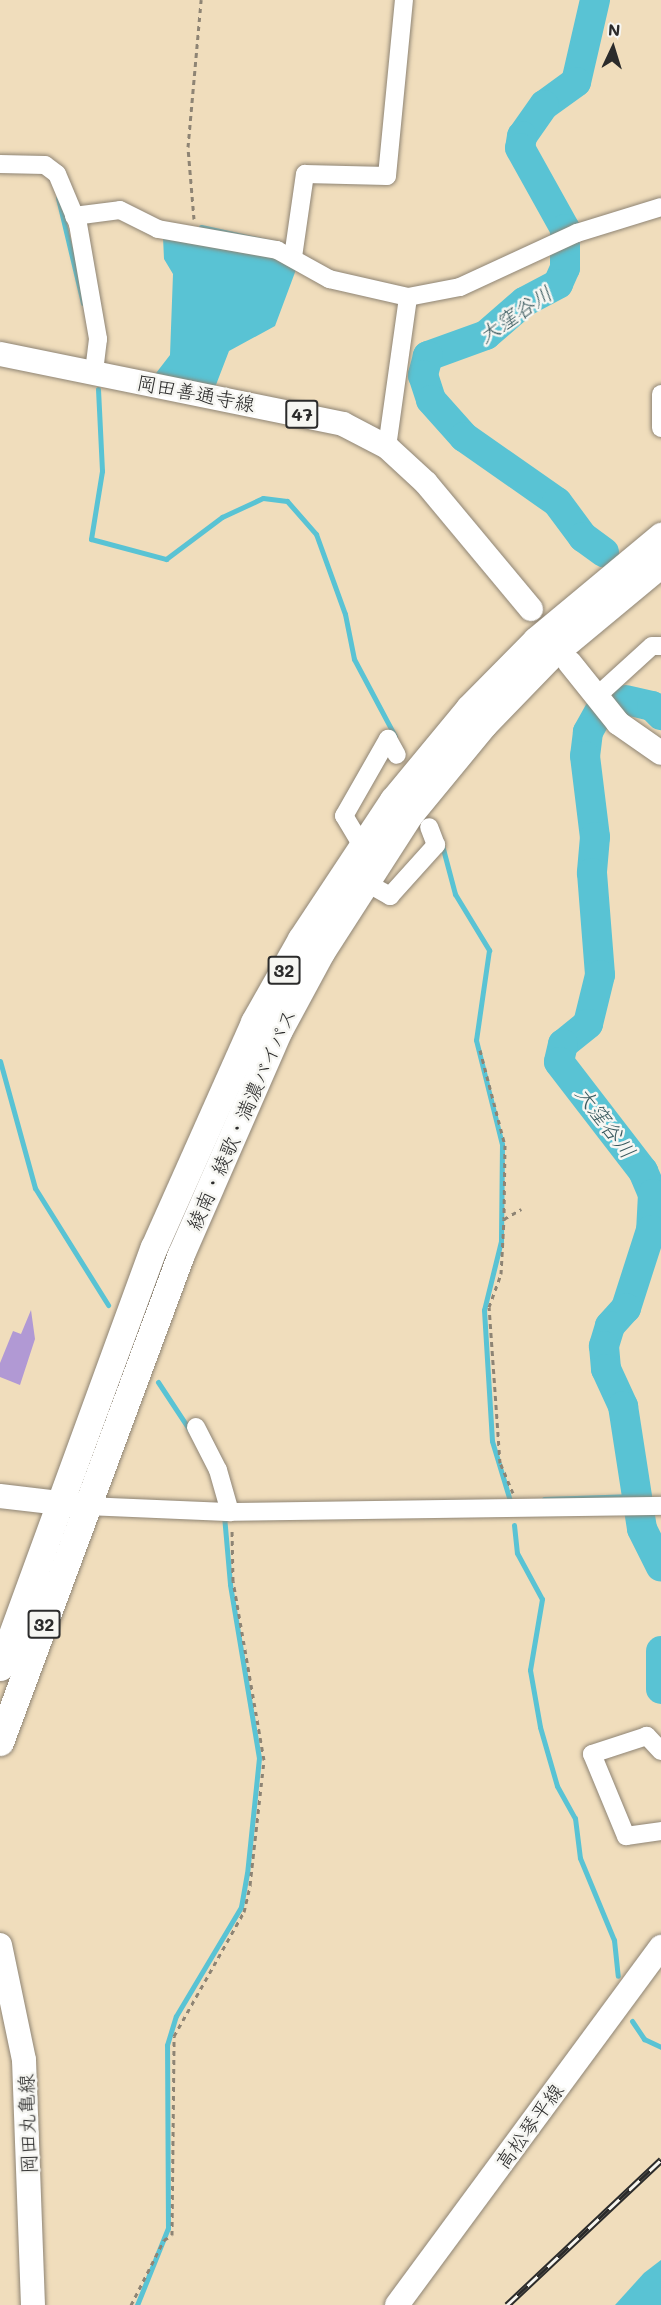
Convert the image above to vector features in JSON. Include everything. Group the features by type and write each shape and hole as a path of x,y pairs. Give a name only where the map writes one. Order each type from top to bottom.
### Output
{"highway":[{"name":"綾南・綾歌・満濃バイパス","path":"0,1742 154,1247 209,1119 260,1012 361,844 469,708 545,632 661,536"},
{"name":"綾南・綾歌・満濃バイパス","path":"0,1667 73,1504 233,1129 279,1030 365,882 410,814 484,724 550,656 661,564"}],"main road":[{"name":"岡田善通寺線","path":"0,354 308,415 343,424 387,447 426,483 531,609"},
{"path":"570,663 618,723 661,753"},
{"path":"0,1496 73,1504"},
{"name":"岡田丸亀線","path":"0,1945 24,2060 33,2305"},
{"name":"高松琴平線","path":"397,2305 661,1947"}],"street":[{"path":"293,257 305,174 387,176 404,0"},
{"path":"0,164 45,165 57,174 76,220 98,339 94,373"},
{"path":"76,220 120,210 158,229 293,257 329,279 408,297 460,287 577,233 661,207"},
{"path":"387,447 408,297"},
{"path":"661,394 661,428"},
{"path":"597,696 652,646 661,646"},
{"path":"361,844 345,816 388,739 397,754"},
{"path":"365,882 390,896 436,845 429,828"},
{"path":"196,1427 218,1470 226,1512"},
{"path":"73,1504 226,1512 646,1506"},
{"path":"661,1751 647,1736 592,1754 626,1836 661,1831"}],"path":[{"path":"195,237 188,147 201,0"},
{"path":"480,1050 505,1145 501,1274 489,1307 500,1463 515,1498"},
{"path":"504,1219 521,1209"},
{"path":"130,2305 164,2240 169,2238 174,2036 244,1912 264,1760 233,1581 226,1512"}],"water":[{"path":"163,237 277,258 297,267 275,326 229,351 214,390 153,377 170,355 173,274 164,259"},
{"path":"661,2260 661,2305 615,2305 644,2273"}],"building":[{"path":"31,1310 35,1339 20,1385 0,1377 0,1363 13,1331 21,1334"}],"waterway":[{"name":"大窪谷川","path":"595,0 576,82 544,105 522,136 520,148 565,229 565,268 558,284 524,302 486,335 428,356 423,375 431,400 464,437 557,502 583,537 604,552"},
{"path":"58,198 83,303"},
{"path":"201,227 280,244"},
{"path":"98,389 102,471 91,539 166,559 222,517 263,498 287,501 316,534 345,614 354,659 395,736"},
{"name":"大窪谷川","path":"626,700 652,706 661,715"},
{"name":"大窪谷川","path":"599,712 588,732 585,756 595,837 592,873 600,975 588,1024 563,1044 559,1062 643,1171 653,1194 651,1230 626,1308 610,1326 604,1346 606,1369 623,1406 642,1529 661,1567"},
{"path":"442,845 455,894 489,950 476,1040 502,1144 501,1241 484,1310 492,1441 511,1504"},
{"path":"0,1061 35,1188 108,1305"},
{"path":"158,1382 191,1432"},
{"path":"544,1499 635,1496"},
{"path":"137,2305 168,2228 167,2045 176,2016 241,1907 247,1874 259,1758 230,1584 224,1515"},
{"path":"514,1525 517,1553 542,1599 530,1670 540,1727 557,1786 575,1818 580,1858 614,1940 618,1976"},
{"name":"大窪谷川","path":"661,1651 661,1689"},
{"path":"632,2021 644,2039 661,2047"}],"railway":[{"path":"507,2305 661,2160"}]}
